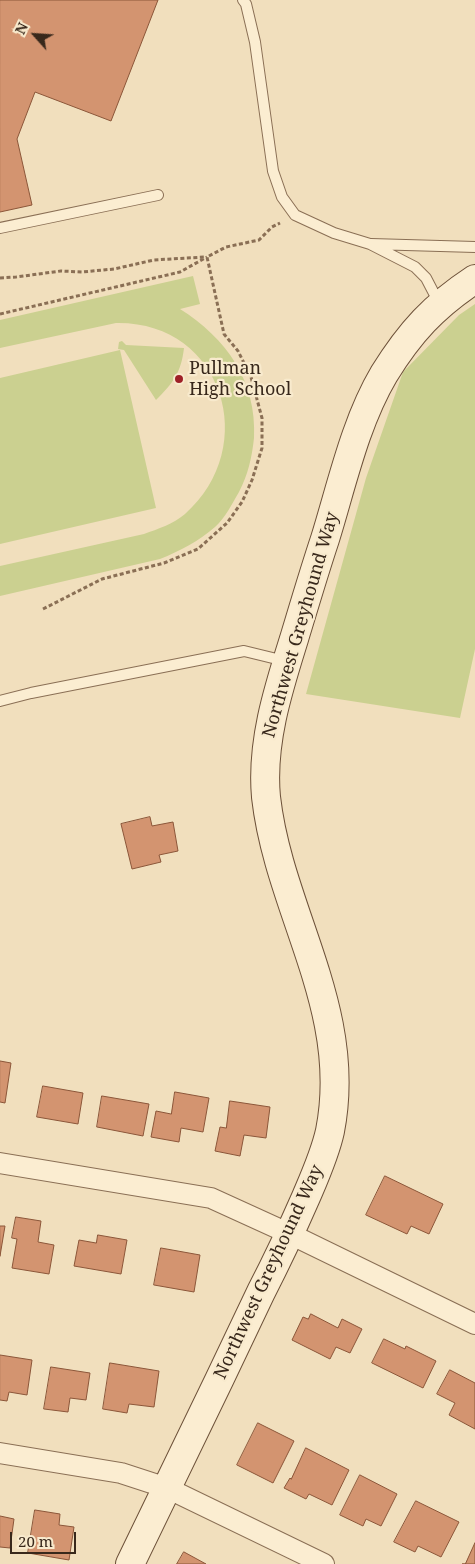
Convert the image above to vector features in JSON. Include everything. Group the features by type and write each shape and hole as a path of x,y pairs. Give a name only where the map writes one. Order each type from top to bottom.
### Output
{"street":[{"name":"Northwest Greyhound Way","path":"130,1564 290,1234 318,1168 329,1133 335,1090 330,1028 323,996 274,843 266,798 267,746 287,661 362,420 382,377 417,326 440,304 475,279"},
{"path":"0,1163 211,1198 290,1234 475,1324"},
{"path":"0,1453 120,1473 167,1488 324,1564"}],"lane":[{"path":"243,0 246,4 255,42 273,171 282,197 295,215 334,233 370,244 415,268 426,278 440,304"},
{"path":"0,228 158,195"},
{"path":"370,244 475,246"},
{"path":"0,701 40,691 244,651 287,661"}],"path":[{"path":"0,314 180,272 226,247 260,240 272,227 295,215"},
{"path":"0,278 16,278 62,271 82,272 114,269 154,260 207,257"},
{"path":"43,608 102,579 164,563 198,549 227,523 242,502 252,480 262,448 262,418 251,377 238,351 224,334 207,257"}],"green space":[{"path":"193,276 200,304 180,309 211,333 235,363 244,380 254,417 254,438 249,466 242,486 231,506 219,523 209,532 175,553 160,559 0,596 0,566 144,534 180,518 208,486 222,455 225,423 219,392 205,365 182,342 153,328 116,323 0,348 0,320"},
{"path":"475,304 475,649 460,718 306,694 366,478 403,372 459,315"},
{"path":"122,341 126,345 184,348 181,364 175,377 156,400 124,350 118,349 119,342"},
{"path":"120,350 156,508 0,544 0,378"}],"building":[{"path":"0,0 158,0 111,121 35,92 17,139 32,205 0,212"},
{"path":"150,817 152,826 173,822 178,851 159,855 161,862 132,869 121,824"},
{"path":"0,1061 11,1063 5,1103 0,1102"},
{"path":"43,1086 83,1093 78,1124 37,1117"},
{"path":"175,1092 209,1098 203,1132 181,1128 179,1142 151,1137 156,1111 171,1114"},
{"path":"102,1096 149,1104 143,1136 97,1127"},
{"path":"230,1101 270,1107 266,1138 244,1135 240,1156 215,1151 220,1127 226,1128"},
{"path":"385,1176 443,1204 429,1234 411,1226 407,1234 366,1215"},
{"path":"16,1217 41,1221 38,1242 54,1245 49,1274 12,1268 17,1239 12,1238"},
{"path":"0,1226 5,1226 0,1256"},
{"path":"98,1235 127,1240 121,1274 74,1266 79,1240 96,1243"},
{"path":"161,1248 200,1255 194,1292 154,1285"},
{"path":"311,1314 338,1328 342,1319 362,1329 350,1353 336,1347 330,1359 292,1340 303,1317 308,1319"},
{"path":"384,1339 405,1349 406,1346 436,1361 423,1388 372,1363"},
{"path":"0,1355 32,1360 27,1395 9,1392 7,1401 0,1400"},
{"path":"110,1363 159,1371 154,1407 129,1404 127,1413 103,1409"},
{"path":"51,1367 90,1373 86,1400 70,1398 68,1412 44,1409"},
{"path":"450,1370 475,1383 475,1429 449,1415 455,1403 437,1394"},
{"path":"258,1423 294,1441 273,1483 237,1465"},
{"path":"306,1448 349,1470 332,1505 309,1494 306,1499 284,1488 291,1479"},
{"path":"360,1475 397,1494 381,1526 366,1519 363,1526 340,1515"},
{"path":"416,1501 459,1522 441,1557 418,1546 415,1552 394,1542"},
{"path":"35,1510 60,1514 59,1525 74,1527 69,1560 28,1553"},
{"path":"0,1516 14,1519 10,1548 0,1547"},
{"path":"475,1543 475,1564 465,1564"},
{"path":"184,1552 206,1564 177,1564"}],"place":[{"name":"Pullman High School","path":"179,379"}]}
